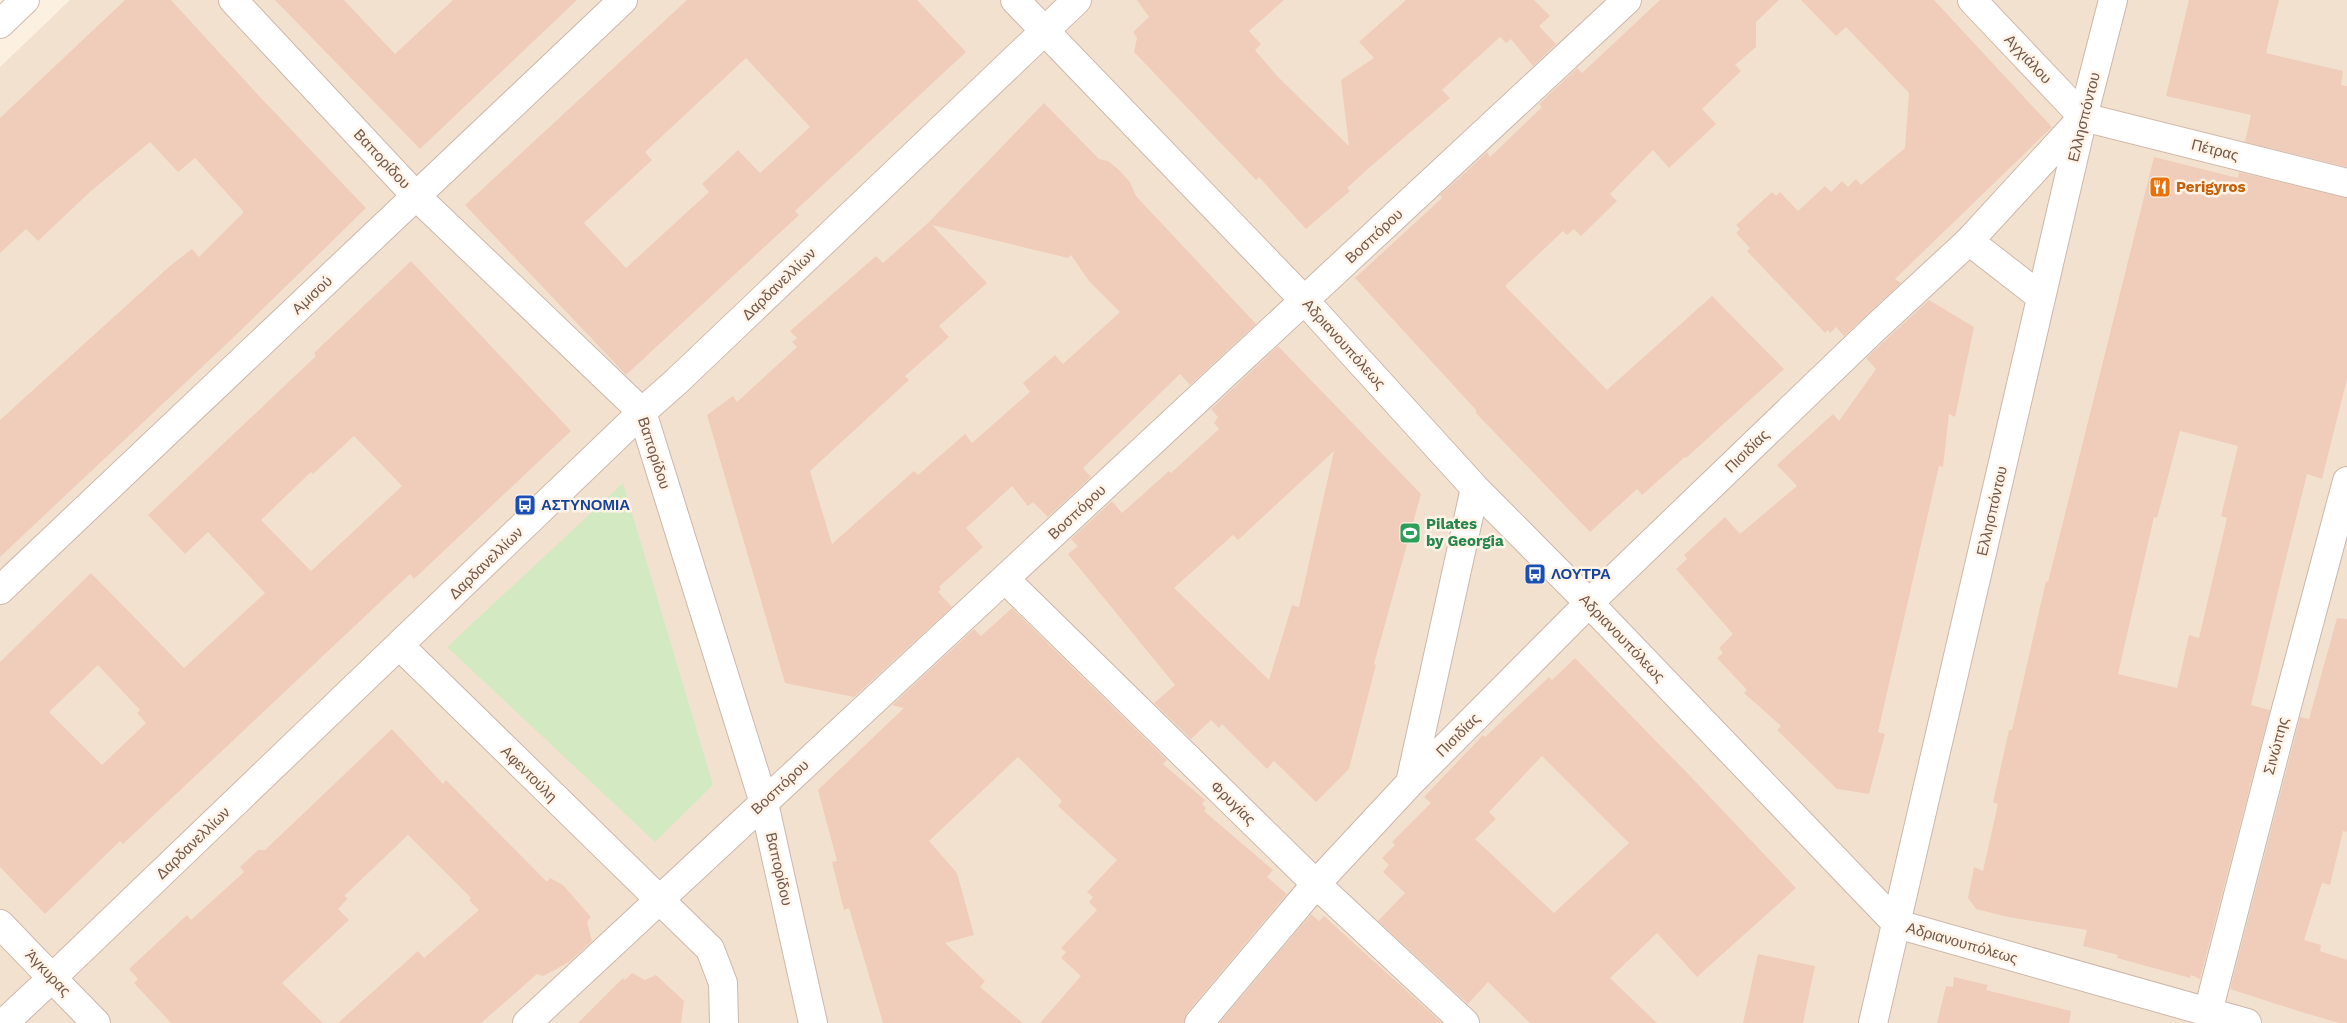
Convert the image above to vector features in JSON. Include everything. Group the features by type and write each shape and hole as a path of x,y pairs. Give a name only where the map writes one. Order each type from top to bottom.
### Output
{"street":[{"path":"0,24 25,0"},
{"name":"Βαπορίδου","path":"233,0 416,196 642,412 764,803 813,1023"},
{"name":"Αμισού","path":"0,590 623,0"},
{"name":"Αδριανουπόλεως","path":"1015,0 1304,300 1475,488 1589,603 1897,924 2247,1023"},
{"name":"Δαρδανελλίων","path":"4,1023 400,646 642,412 677,381 1077,0"},
{"name":"Βοσπόρου","path":"527,1023 1627,0"},
{"name":"Αγχιάλου","path":"1972,0 2083,118"},
{"name":"Ελλησπόντου","path":"1873,1023 2041,297 2112,0"},
{"name":"Πέτρας","path":"2083,118 2347,184"},
{"name":"Πισιδίας","path":"1199,1023 1316,884 1410,783 1589,603 1875,328 1969,241 2083,118"},
{"path":"1969,241 2041,297"},
{"name":"Σινώπης","path":"2208,1012 2347,481"},
{"name":"Πισιδίας","path":"1410,783 1475,488"},
{"name":"Φρυγίας","path":"1005,579 1316,884 1464,1023"},
{"name":"Αφεντούλη","path":"400,646 658,901 710,949 722,983 724,1023"},
{"name":"Άγκυρας","path":"0,924 96,1023"}],"shaded area":[{"path":"70,0 2347,0 2347,1023 0,1023 0,67"}],"green space":[{"path":"623,483 713,785 655,842 447,647"}],"building":[{"path":"125,0 171,0 366,208 235,336 0,557 0,420 170,266 192,249 199,257 244,212 195,158 178,172 150,142 91,191 38,241 26,229 0,253 0,118"},
{"path":"275,0 344,0 395,54 453,0 577,0 420,149"},
{"path":"687,0 917,0 966,52 795,211 799,215 626,375 465,205","holes":["746,58 810,127 760,173 738,150 702,184 709,192 626,268 584,223 652,160 645,152"]},
{"path":"1137,0 1284,0 1249,31 1261,44 1255,50 1277,76 1349,146 1341,80 1374,58 1359,42 1406,0 1534,0 1550,16 1539,26 1556,44 1533,66 1511,39 1506,43 1500,37 1442,90 1450,98 1370,167 1347,188 1350,191 1306,229 1259,177 1256,180 1134,52 1137,38 1133,32 1149,17"},
{"path":"1660,0 1779,0 1756,22 1756,47 1735,65 1741,71 1702,109 1716,124 1669,168 1653,150 1610,194 1617,201 1581,236 1574,229 1567,235 1563,231 1505,286 1607,390 1712,296 1784,369 1686,458 1642,495 1637,489 1590,532 1476,413 1476,410 1355,278 1442,198 1440,195 1487,152 1490,157 1542,107 1539,104 1577,68 1582,73"},
{"path":"1801,0 1934,0 2052,127 1895,279 1901,283 1844,336 1836,327 1830,333 1828,330 1825,333 1747,251 1750,248 1736,233 1740,229 1736,225 1772,192 1776,196 1780,192 1798,211 1825,186 1831,192 1842,181 1848,187 1856,179 1861,185 1905,148 1909,93 1846,27 1836,36"},
{"path":"2189,0 2279,0 2266,53 2343,71 2341,85 2347,86 2347,167 2245,142 2251,115 2166,96"},
{"path":"1044,103 1099,159 1108,161 1119,170 1130,182 1136,196 1256,324 1190,385 1180,374 1083,468 1091,477 1048,517 1033,502 1028,506 1012,486 966,528 983,547 939,587 941,589 938,592 952,607 854,697 785,683 707,415 733,396 737,402 797,347 792,342 797,338 790,331 876,256 883,263 929,222","holes":["932,225 1068,258 1071,255 1089,281 1120,312 1063,364 1055,355 1023,383 1030,392 972,443 965,434 918,475 914,471 832,544 810,471 909,380 905,376 949,337 939,326 987,283"]},
{"path":"2154,157 2238,178 2239,172 2347,198 2347,379 2322,479 2307,474 2281,579 2251,705 2270,710 2200,979 2191,975 2190,978 2117,958 2118,955 2083,946 2087,930 2008,917 1976,909 1968,898 1974,867 1983,871 1998,804 1993,802 2009,730 2012,730 2046,581 2048,582","holes":["2180,431 2238,446 2221,516 2227,518 2199,638 2189,635 2177,688 2118,674 2154,517 2157,518"]},
{"path":"411,261 571,431 414,579 410,574 123,844 120,841 45,914 0,867 0,662 91,573 184,668 265,593 208,532 185,554 148,515 316,356 314,353","holes":["354,436 402,486 311,571 261,520 311,472 313,474","98,665 140,710 137,713 146,723 102,765 49,712"]},
{"path":"1929,300 1974,327 1955,417 1949,414 1943,467 1939,466 1878,732 1885,734 1869,794 1837,789 1777,730 1781,726 1744,693 1747,690 1717,658 1723,653 1719,648 1733,634 1676,569 1687,559 1684,555 1725,517 1740,534 1797,486 1777,465 1833,414 1839,421 1876,369 1866,358"},
{"path":"1278,346 1421,494 1374,664 1376,665 1349,769 1316,802 1274,761 1267,769 1222,724 1219,728 1211,720 1191,739 1154,703 1175,685 1068,554 1078,546 1071,539 1112,501 1122,513 1169,471 1171,473 1219,429 1214,423 1218,417 1211,409","holes":["1334,451 1299,607 1292,605 1269,680 1174,588 1233,535 1238,540"]},
{"path":"1012,608 1167,760 1163,764 1205,800 1202,804 1206,808 1204,811 1273,870 1267,877 1287,894 1187,1013 1184,1023 1040,1023 1081,976 1061,958 1066,952 1061,948 1097,910 1089,902 1093,897 1087,892 1117,860 1058,806 1062,801 1018,757 929,841 957,873 974,935 945,943 985,981 980,987 1023,1023 883,1023 849,908 844,910 832,862 837,861 818,790 904,708 892,705 974,629 981,636"},
{"path":"2337,618 2347,619 2347,832 2343,831 2330,885 2322,883 2304,940 2321,945 2320,951 2347,960 2347,1023 2339,1023 2230,989 2300,717 2309,719"},
{"path":"1575,658 1796,888 1697,977 1657,933 1610,978 1657,1023 1530,1023 1488,982 1468,1004 1378,921 1405,893 1383,872 1389,865 1382,858 1395,845 1392,842 1431,803 1424,797 1483,735 1485,737 1549,677 1552,680","holes":["1542,756 1629,843 1554,913 1475,839 1496,819 1489,812"]},
{"path":"392,729 443,784 446,780 547,882 550,878 563,885 591,917 587,922 592,941 569,962 543,976 537,974 481,1023 338,1023 418,951 424,958 479,910 469,900 471,898 408,835 344,896 348,898 338,909 349,920 282,983 323,1023 171,1023 134,983 138,979 129,969 187,915 191,920 244,872 240,867 258,850 265,850"},
{"path":"1311,914 1319,921 1324,916 1442,1023 1219,1023"},
{"path":"1758,954 1815,966 1803,1023 1743,1023"},
{"path":"632,973 645,980 656,975 684,1001 681,1023 578,1023 623,978 625,980"},
{"path":"1954,977 1988,985 1986,990 2071,1011 2069,1023 1937,1023 1946,986 1953,987"}],"place":[{"name":"Perigyros","path":"2160,187"},
{"name":"ΑΣΤΥΝΟΜΙΑ","path":"525,505"},
{"name":"Pilates by Georgia","path":"1410,533"},
{"name":"ΛΟΥΤΡΑ","path":"1535,574"}]}
